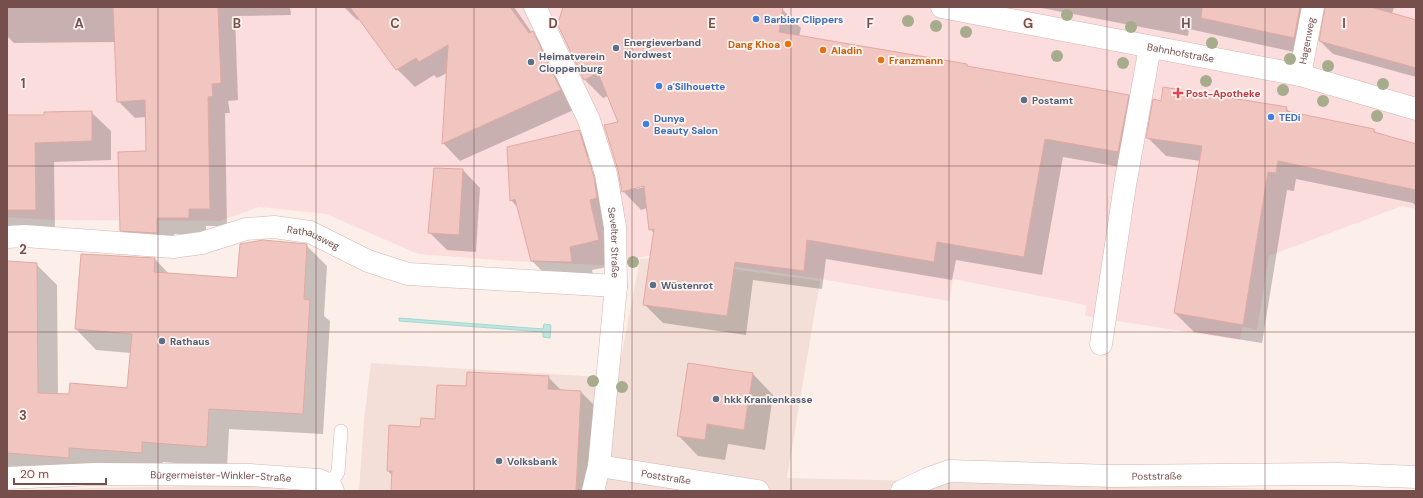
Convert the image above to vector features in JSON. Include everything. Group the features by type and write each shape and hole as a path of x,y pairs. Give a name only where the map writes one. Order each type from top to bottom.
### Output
{"street":[{"name":"Sevelter Straße","path":"535,7 589,120 606,174 615,227 616,286 599,466 593,491"},
{"name":"Hagenweg","path":"1300,75 1313,7"},
{"name":"Bahnhofstraße","path":"952,8 1300,75 1416,109"},
{"path":"1101,344 1125,185 1150,47"},
{"name":"Rathausweg","path":"7,237 25,236 173,247 202,243 246,229 274,228 310,232 368,261 408,274 616,286"},
{"name":"Poststraße","path":"599,466 758,491"},
{"name":"Poststraße","path":"902,491 927,479 949,471 1112,476 1339,474 1416,477"},
{"name":"Bürgermeister-Winkler-Straße","path":"7,478 94,474 250,475 319,480 332,488"}],"lane":[{"path":"332,488 338,472 341,431"}],"shaded area":[{"path":"7,7 1416,7 1416,209 1402,206 1269,256 1257,330 1242,327 1240,340 1085,316 1086,305 953,279 949,301 821,279 652,255 602,265 509,261 418,254 326,214 259,207 220,221 53,220 7,217"},
{"path":"652,258 820,281 787,478 1375,491 359,491 364,419 371,363 617,378 640,259"},
{"path":"278,484 287,491 7,491 7,490"}],"water":[{"path":"399,318 543,329 544,324 551,325 550,338 543,337 543,332 399,321"}],"building":[{"path":"113,7 218,7 221,83 212,84 213,96 208,97 210,209 189,209 189,218 157,218 157,233 120,231 118,152 146,151 145,100 117,102"},
{"path":"350,7 510,7 529,33 533,31 561,90 442,144 448,45 419,62 416,58 396,70"},
{"path":"563,7 783,7 779,32 967,64 967,66 1129,95 1118,152 1045,139 1024,257 937,242 934,262 807,240 804,271 735,262 727,316 643,305 654,229 649,230 644,186 622,192 618,170 604,125 618,122 598,73 584,80 556,21 559,20"},
{"path":"1202,7 1300,7 1294,38 1201,18"},
{"path":"1325,7 1371,7 1416,20 1416,68 1319,41"},
{"path":"1163,87 1287,107 1286,111 1374,129 1374,132 1416,144 1416,190 1278,161 1276,173 1268,172 1243,325 1174,313 1202,146 1146,138 1153,99 1161,101"},
{"path":"92,111 92,141 35,143 36,210 7,210 7,115 44,115 44,112"},
{"path":"579,130 594,177 597,198 590,200 599,240 570,247 572,262 531,261 515,199 510,201 507,147"},
{"path":"434,168 463,169 459,235 428,233"},
{"path":"263,240 307,244 304,299 310,300 303,414 209,409 207,447 142,442 142,453 69,448 69,458 7,453 7,261 37,263 38,393 69,394 70,383 127,388 132,334 75,329 81,254 155,258 154,272 237,278 240,244"},
{"name":"hkk Krankenkasse","path":"688,363 753,373 744,430 707,424 705,440 677,436"},
{"path":"467,372 549,376 548,389 581,391 576,491 391,491 392,471 387,471 389,425 420,427 421,418 435,419 437,385 466,386"}],"place":[{"name":"Barbier Clippers","path":"756,19"},
{"name":"Dang Khoa","path":"788,44"},
{"name":"Energieverband Nordwest","path":"616,48"},
{"name":"Aladin","path":"823,50"},
{"name":"Franzmann","path":"881,60"},
{"name":"Heimatverein Cloppenburg","path":"531,62"},
{"name":"a'Silhouette","path":"659,86"},
{"name":"Post-Apotheke","path":"1178,93"},
{"name":"Postamt","path":"1024,100"},
{"name":"TEDi","path":"1271,117"},
{"name":"Dunya Beauty Salon","path":"646,124"},
{"name":"Wüstenrot","path":"653,285"},
{"name":"Rathaus","path":"162,341"},
{"name":"hkk Krankenkasse","path":"716,399"},
{"name":"Volksbank","path":"499,461"}]}
